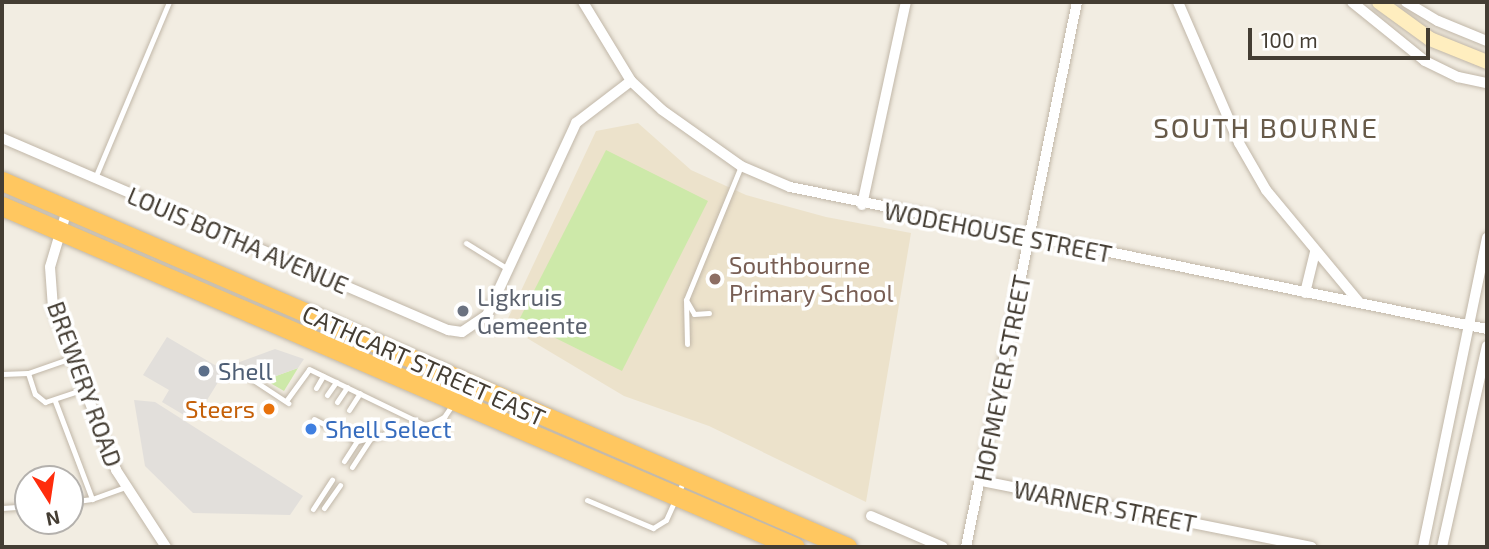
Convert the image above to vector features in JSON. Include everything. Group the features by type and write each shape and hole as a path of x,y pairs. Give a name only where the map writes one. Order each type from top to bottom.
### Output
{"highway":[{"name":"CATHCART STREET EAST","path":"2,181 462,383 847,547"},
{"name":"CATHCART STREET EAST","path":"2,206 795,547"}],"street":[{"name":"WODEHOUSE STREET","path":"583,2 631,81 681,126 741,166 790,187 862,205 1487,329"},
{"path":"862,205 906,2"},
{"name":"HOFMEYER STREET","path":"966,547 982,481 1077,2"},
{"path":"1178,2 1239,143 1280,210 1315,253 1340,274 1359,302"},
{"path":"1352,2 1425,61 1458,77 1487,83"},
{"path":"1380,2 1430,39 1487,62"},
{"path":"1406,2 1438,21 1487,41"},
{"path":"508,269 576,123 631,81"},
{"name":"LOUIS BOTHA AVENUE","path":"2,138 447,330 462,332 475,327 487,315 508,269"},
{"name":"BREWERY ROAD","path":"67,210 50,267 51,290 71,358 125,487 166,547"},
{"path":"1423,547 1487,238"},
{"path":"1305,293 1315,253"},
{"path":"1442,547 1487,346"},
{"path":"1443,457 1462,460"},
{"name":"WARNER STREET","path":"982,481 1311,547"},
{"path":"871,516 943,547"}],"lane":[{"path":"95,178 169,2"},
{"path":"687,344 686,300 741,166"},
{"path":"466,243 508,269"},
{"path":"686,300 694,314 709,313"},
{"path":"2,374 28,373 71,358"},
{"path":"235,368 287,402 309,369 425,425"},
{"path":"28,373 38,398 55,401 84,389"},
{"path":"316,388 323,376"},
{"path":"327,395 336,382"},
{"path":"314,419 334,432 357,441 425,425 444,417 462,383"},
{"path":"337,402 347,387"},
{"path":"349,410 360,394"},
{"path":"55,401 92,499"},
{"path":"323,425 328,417"},
{"path":"334,432 339,425"},
{"path":"352,467 371,438"},
{"path":"344,461 357,441"},
{"path":"587,500 653,528 666,520 685,477"},
{"path":"313,509 332,480"},
{"path":"324,508 340,485"},
{"path":"84,500 125,487"}],"shaded area":[{"name":"Southbourne Primary School","path":"638,123 691,170 746,195 826,217 911,233 866,502 709,426 624,396 505,325 596,131"},
{"path":"167,337 225,371 194,421 162,402 169,390 143,375"},
{"path":"275,349 304,359 298,368 265,380 237,363"},
{"path":"134,400 155,402 303,496 290,515 193,513 145,466"}],"green space":[{"path":"606,150 708,201 622,371 519,320"},
{"path":"298,368 284,391 265,380"}],"place":[{"name":"Southbourne Primary School","path":"715,279"},
{"name":"Ligkruis Gemeente","path":"463,311"},
{"name":"Shell","path":"204,371"},
{"name":"Steers","path":"269,409"},
{"name":"Shell Select","path":"311,429"}],"district":[{"name":"SOUTH BOURNE","path":"1266,127"}]}
